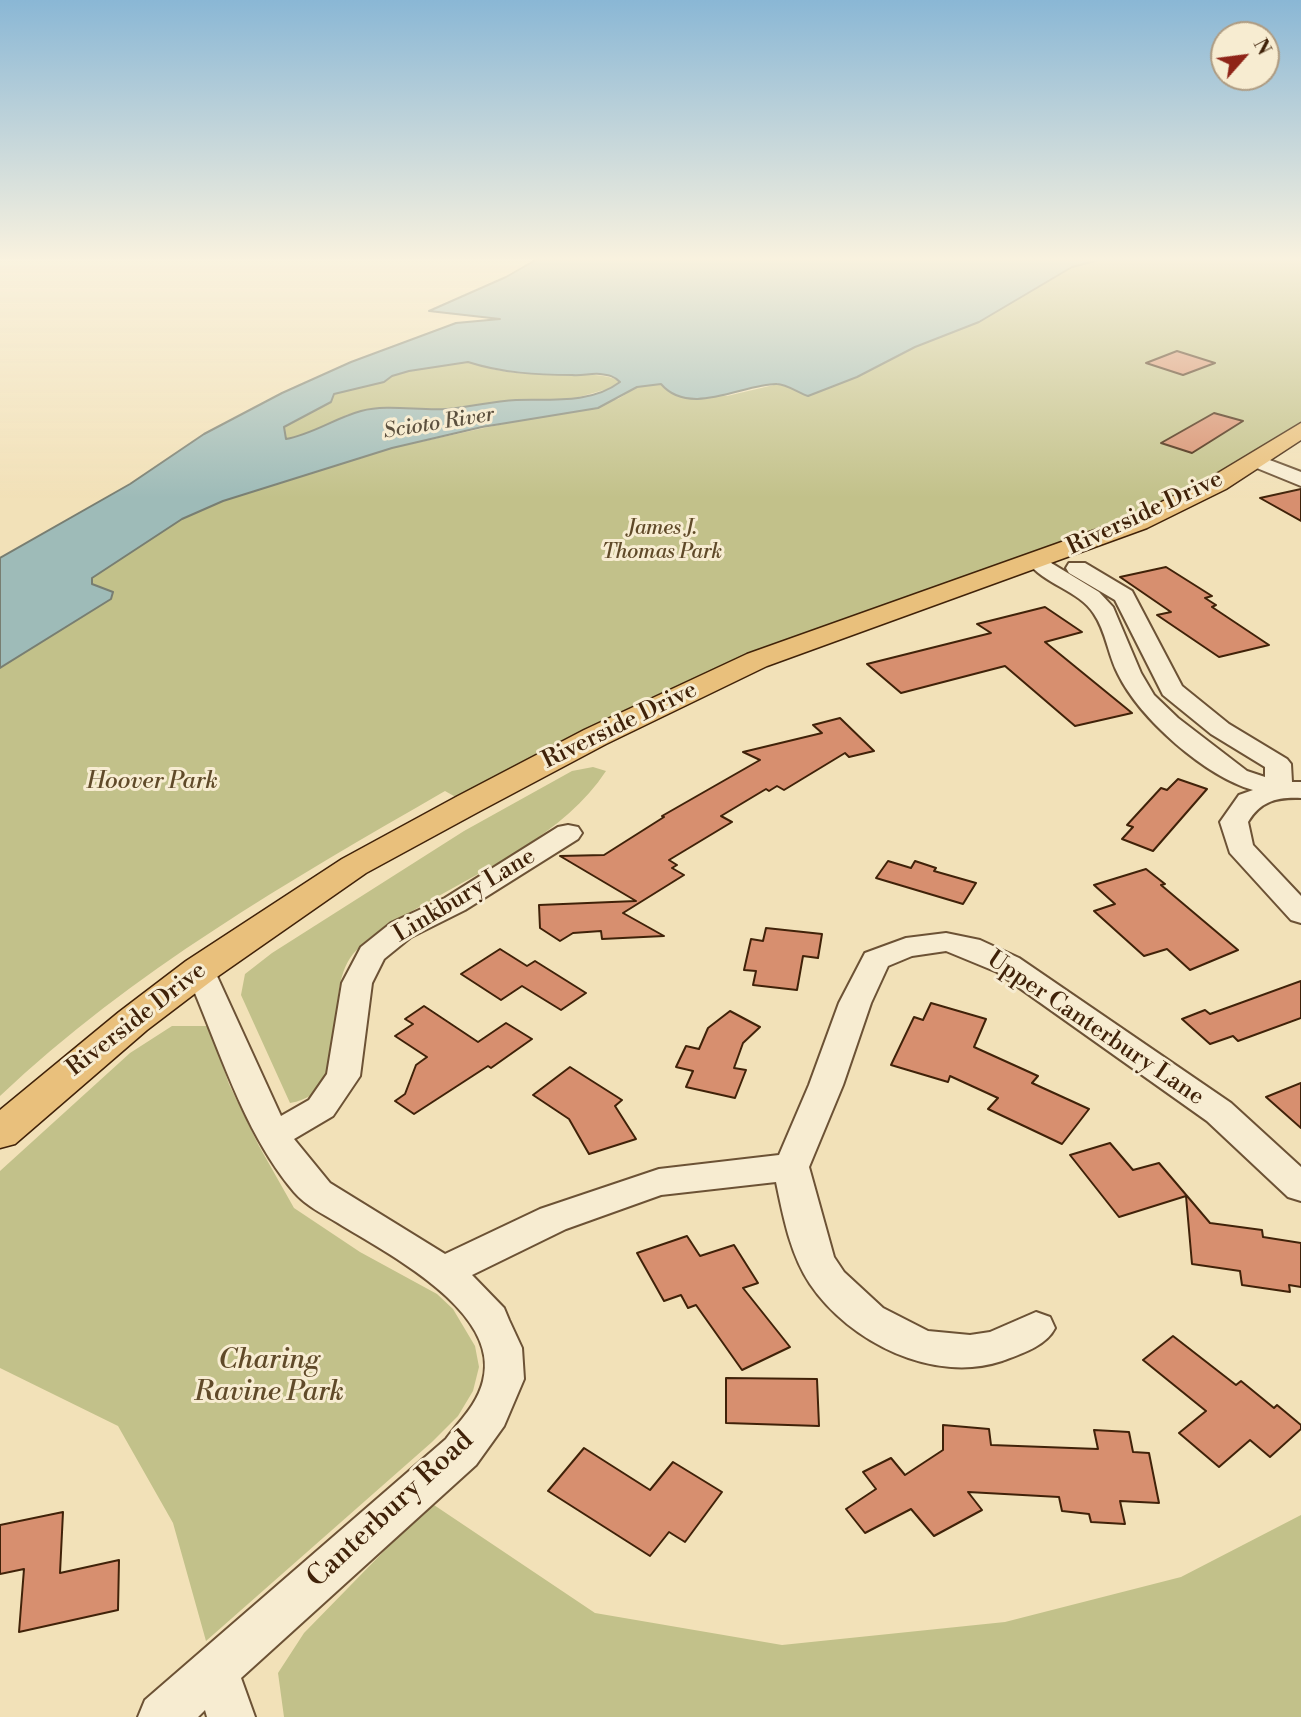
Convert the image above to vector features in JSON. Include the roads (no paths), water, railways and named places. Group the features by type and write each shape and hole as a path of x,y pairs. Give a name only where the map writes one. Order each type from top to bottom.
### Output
{"main road":[{"name":"Riverside Drive","path":"0,1133 133,1021 200,970 354,866 556,757 680,695 832,630 1038,561 1138,523 1217,484 1301,430"}],"street":[{"path":"1254,460 1276,467 1301,480"},
{"path":"1038,561 1057,577 1091,597 1105,612 1129,673 1145,699 1169,723 1238,777 1290,790"},
{"path":"1290,790 1248,801 1234,822 1240,847 1301,914"},
{"name":"Linkbury Lane","path":"273,1136 321,1108 343,1076 357,983 372,954 401,930 455,904 569,833"},
{"name":"Upper Canterbury Lane","path":"791,1167 826,1085 855,1003 876,960 906,947 946,942 969,947 1007,965 1130,1048 1219,1112 1301,1188"},
{"name":"Canterbury Road","path":"162,1717 461,1452 490,1413 504,1372 503,1349 496,1329 484,1310 444,1272 310,1187 273,1136 200,970"},
{"path":"444,1272 553,1219 659,1182 791,1167 801,1213 822,1272 848,1301 879,1328 914,1343 949,1351 992,1348 1036,1328"},
{"path":"215,1672 231,1717"}],"water":[{"name":"Scioto River","path":"415,338 938,338 857,377 808,396 781,384 764,385 702,399 673,394 661,384 637,387 598,408 482,427 392,448 223,501 182,519 92,578 92,584 113,592 111,599 0,668 0,558 130,484 204,434 282,393 351,362","holes":["468,362 533,374 600,374 611,376 620,382 596,394 570,399 507,401 447,409 371,409 286,439 284,427 331,402 334,394 384,382 392,376"]}],"park label":[{"name":"James J. Thomas Park","path":"662,541"},
{"name":"Hoover Park","path":"152,782"},
{"name":"Charing Ravine Park","path":"269,1377"}]}
